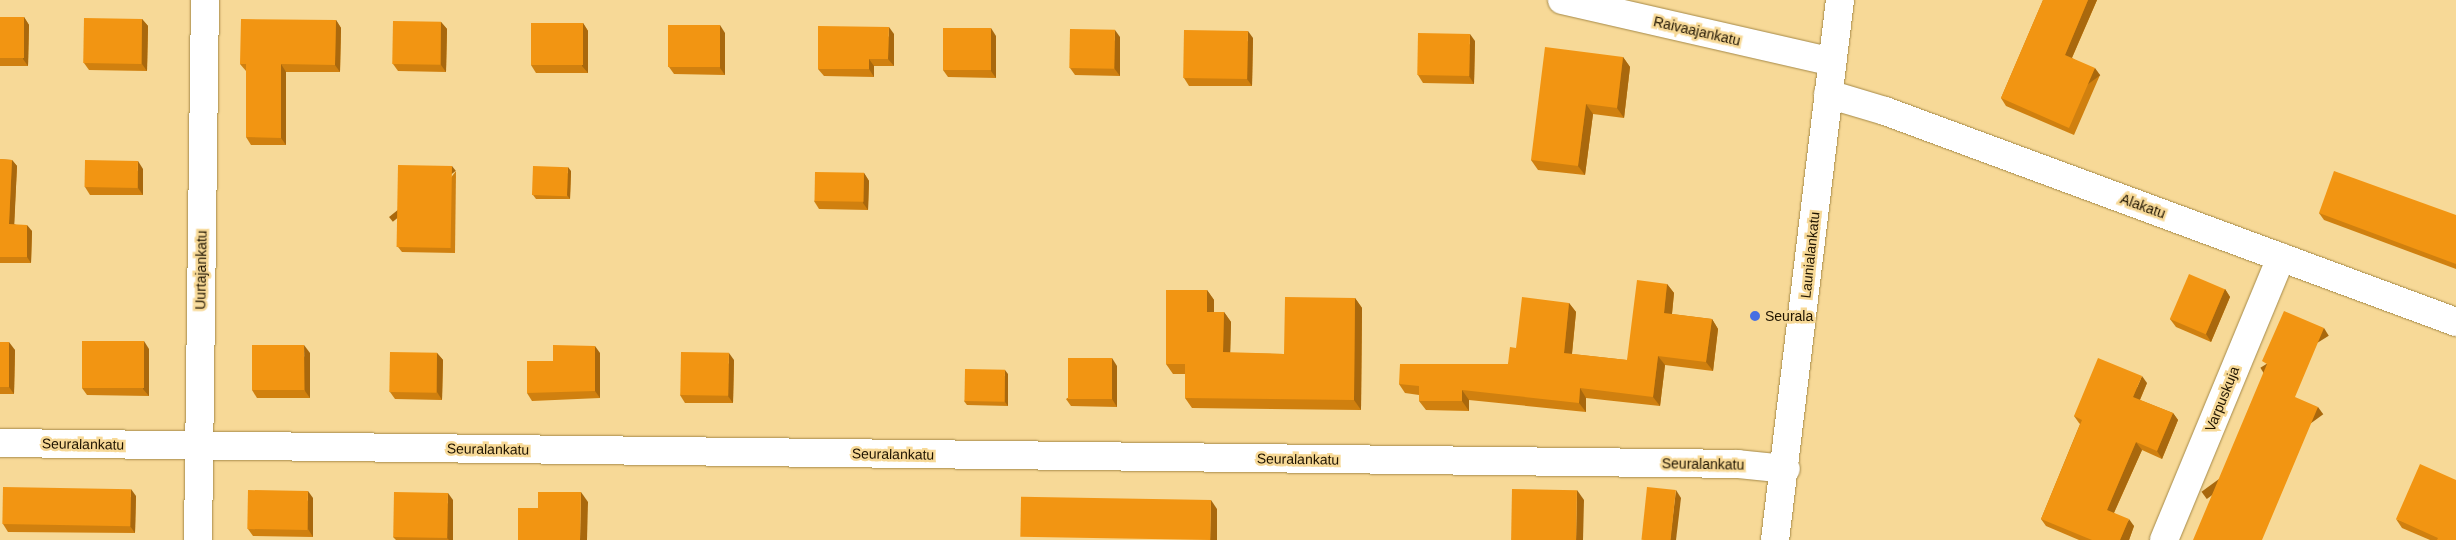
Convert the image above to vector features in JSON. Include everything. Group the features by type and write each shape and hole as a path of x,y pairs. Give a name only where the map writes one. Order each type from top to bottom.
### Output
{"street":[{"name":"Uurtajankatu","path":"198,540 205,0"},
{"name":"Raivaajankatu","path":"1562,0 1832,62"},
{"name":"Launialankatu","path":"1775,540 1786,469 1840,0"},
{"name":"Alakatu","path":"1828,94 1885,111 2456,322"},
{"name":"Varpuskuja","path":"2164,540 2281,257"},
{"name":"Seuralankatu","path":"0,443 1738,464 1786,469"}],"building":[{"path":"2043,0 2088,0 2065,55 2095,68 2069,128 2001,98"},
{"path":"0,17 24,17 24,58 0,58"},
{"path":"84,18 142,19 141,64 83,63"},
{"path":"241,19 336,20 335,65 281,64 281,138 246,137 246,64 240,64"},
{"path":"393,21 441,22 440,65 392,64"},
{"path":"531,23 583,23 583,65 531,65"},
{"path":"668,25 720,25 720,67 668,67"},
{"path":"818,26 889,27 888,59 869,59 869,69 818,69"},
{"path":"943,28 991,28 991,70 943,70"},
{"path":"1070,29 1115,30 1114,69 1069,68"},
{"path":"1184,30 1248,31 1247,79 1183,78"},
{"path":"1418,33 1470,34 1469,76 1417,75"},
{"path":"1545,47 1623,57 1617,108 1586,104 1578,166 1531,160"},
{"path":"0,159 12,160 9,224 27,225 27,257 0,257"},
{"path":"85,160 138,161 138,188 85,187"},
{"path":"398,165 452,166 451,248 397,247"},
{"path":"533,166 568,167 567,196 532,195"},
{"path":"2334,171 2456,215 2456,264 2319,213"},
{"path":"815,172 864,173 863,202 814,201"},
{"path":"2189,274 2225,289 2206,334 2170,319"},
{"path":"1637,280 1667,284 1664,313 1712,319 1706,362 1658,356 1653,397 1580,388 1579,403 1462,390 1462,401 1419,401 1419,386 1399,384 1400,364 1508,364 1510,347 1516,348 1522,297 1569,303 1564,353 1627,360"},
{"path":"1166,290 1207,290 1207,312 1224,312 1223,352 1284,354 1285,297 1355,298 1354,400 1185,398 1185,364 1166,364"},
{"path":"2284,311 2324,328 2295,397 2318,407 2262,540 2193,540 2267,364 2262,361"},
{"path":"82,341 144,341 144,388 82,388"},
{"path":"0,342 9,342 9,387 0,387"},
{"path":"252,345 304,345 304,390 252,390"},
{"path":"553,345 595,346 595,391 527,393 527,361 553,361"},
{"path":"390,352 437,353 436,393 389,392"},
{"path":"681,352 729,353 728,396 680,395"},
{"path":"1068,358 1112,358 1112,399 1068,399"},
{"path":"2098,358 2142,376 2133,397 2173,413 2157,451 2136,442 2107,510 2129,519 2120,540 2092,540 2041,519 2082,420 2074,416"},
{"path":"965,369 1005,370 1004,402 964,401"},
{"path":"2420,464 2456,480 2456,540 2437,540 2438,538 2396,519"},
{"path":"3,487 131,489 130,526 2,524"},
{"path":"1647,487 1676,490 1671,540 1641,540"},
{"path":"1512,489 1577,490 1576,540 1511,540"},
{"path":"248,490 308,491 307,530 247,529"},
{"path":"394,492 448,493 447,538 393,537"},
{"path":"538,492 581,492 580,540 518,540 518,508 538,508"},
{"path":"1021,497 1211,500 1210,540 1020,537"}],"place":[{"name":"Seurala","path":"1755,316"}]}
